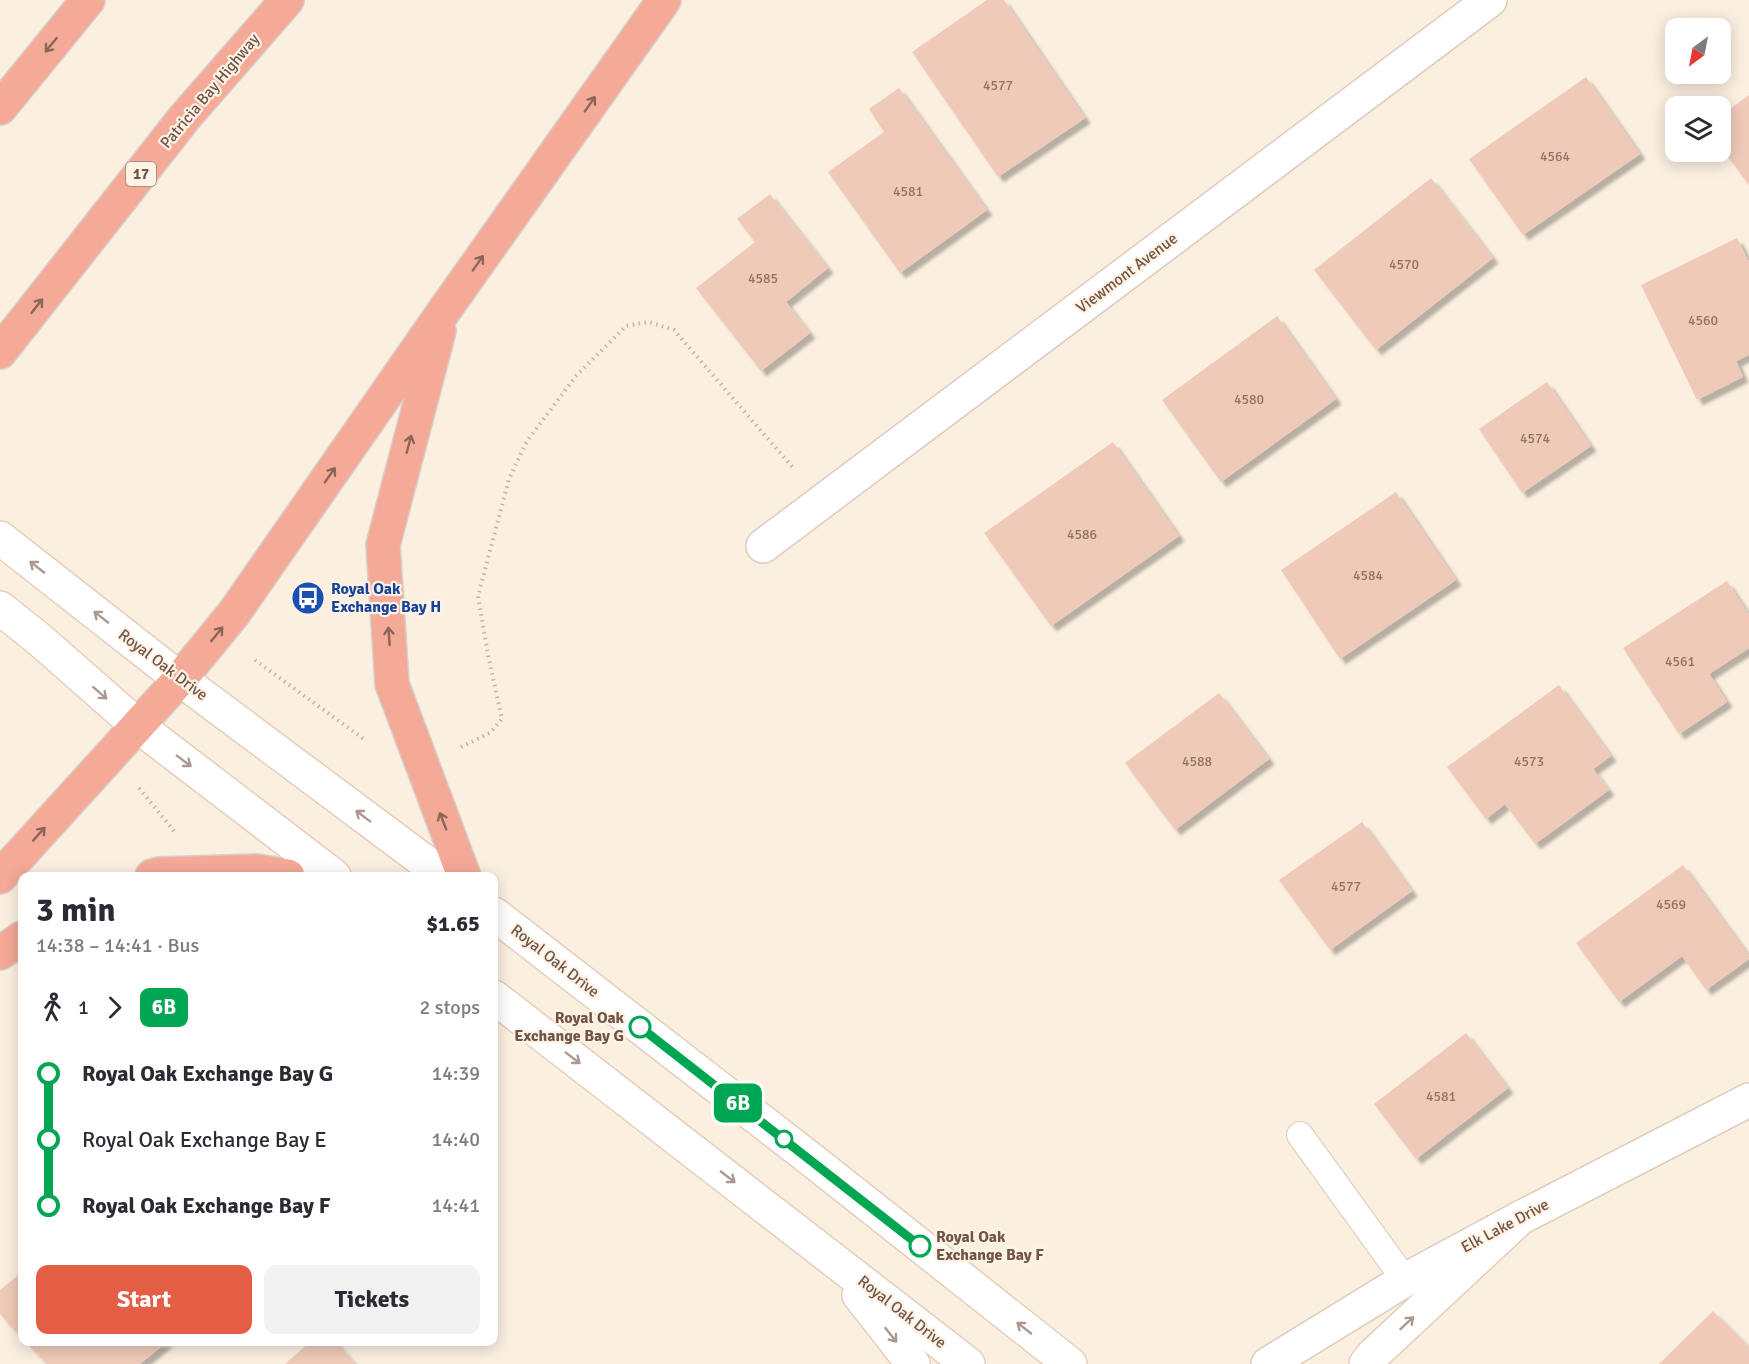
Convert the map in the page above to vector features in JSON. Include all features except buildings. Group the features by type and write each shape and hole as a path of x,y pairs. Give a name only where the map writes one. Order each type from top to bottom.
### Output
{"highway":[{"path":"0,108 88,0"},
{"name":"Patricia Bay Highway","path":"0,352 185,117 287,0"},
{"path":"0,877 180,679 234,613 664,0"},
{"path":"444,311 383,545 392,684 462,872"},
{"path":"224,872 262,872"},
{"path":"0,953 18,941"}],"main road":[{"name":"Viewmont Avenue","path":"763,546 1490,0"},
{"name":"Royal Oak Drive","path":"0,538 180,679 439,872"},
{"path":"0,608 138,726 329,872"},
{"name":"Royal Oak Drive","path":"498,917 808,1157 1070,1364"},
{"name":"Royal Oak Drive","path":"498,1000 968,1364"},
{"name":"Elk Lake Drive","path":"1268,1364 1405,1280 1749,1100"},
{"path":"1366,1364 1520,1218"},
{"path":"829,1256 913,1364"}],"lane":[{"path":"1300,1135 1405,1280"}],"path":[{"path":"461,747 490,733 502,719 478,596 509,479 527,441 576,376 626,326 649,322 674,330 822,501"},
{"path":"255,660 366,740"},
{"path":"136,785 178,837"}],"bus line":[{"name":"6B","path":"640,1027 920,1246"}],"place":[{"name":"Royal Oak Exchange Bay H","path":"308,598"},
{"name":"Royal Oak Exchange Bay G","path":"640,1027"},
{"name":"Royal Oak Exchange Bay F","path":"920,1246"}]}
